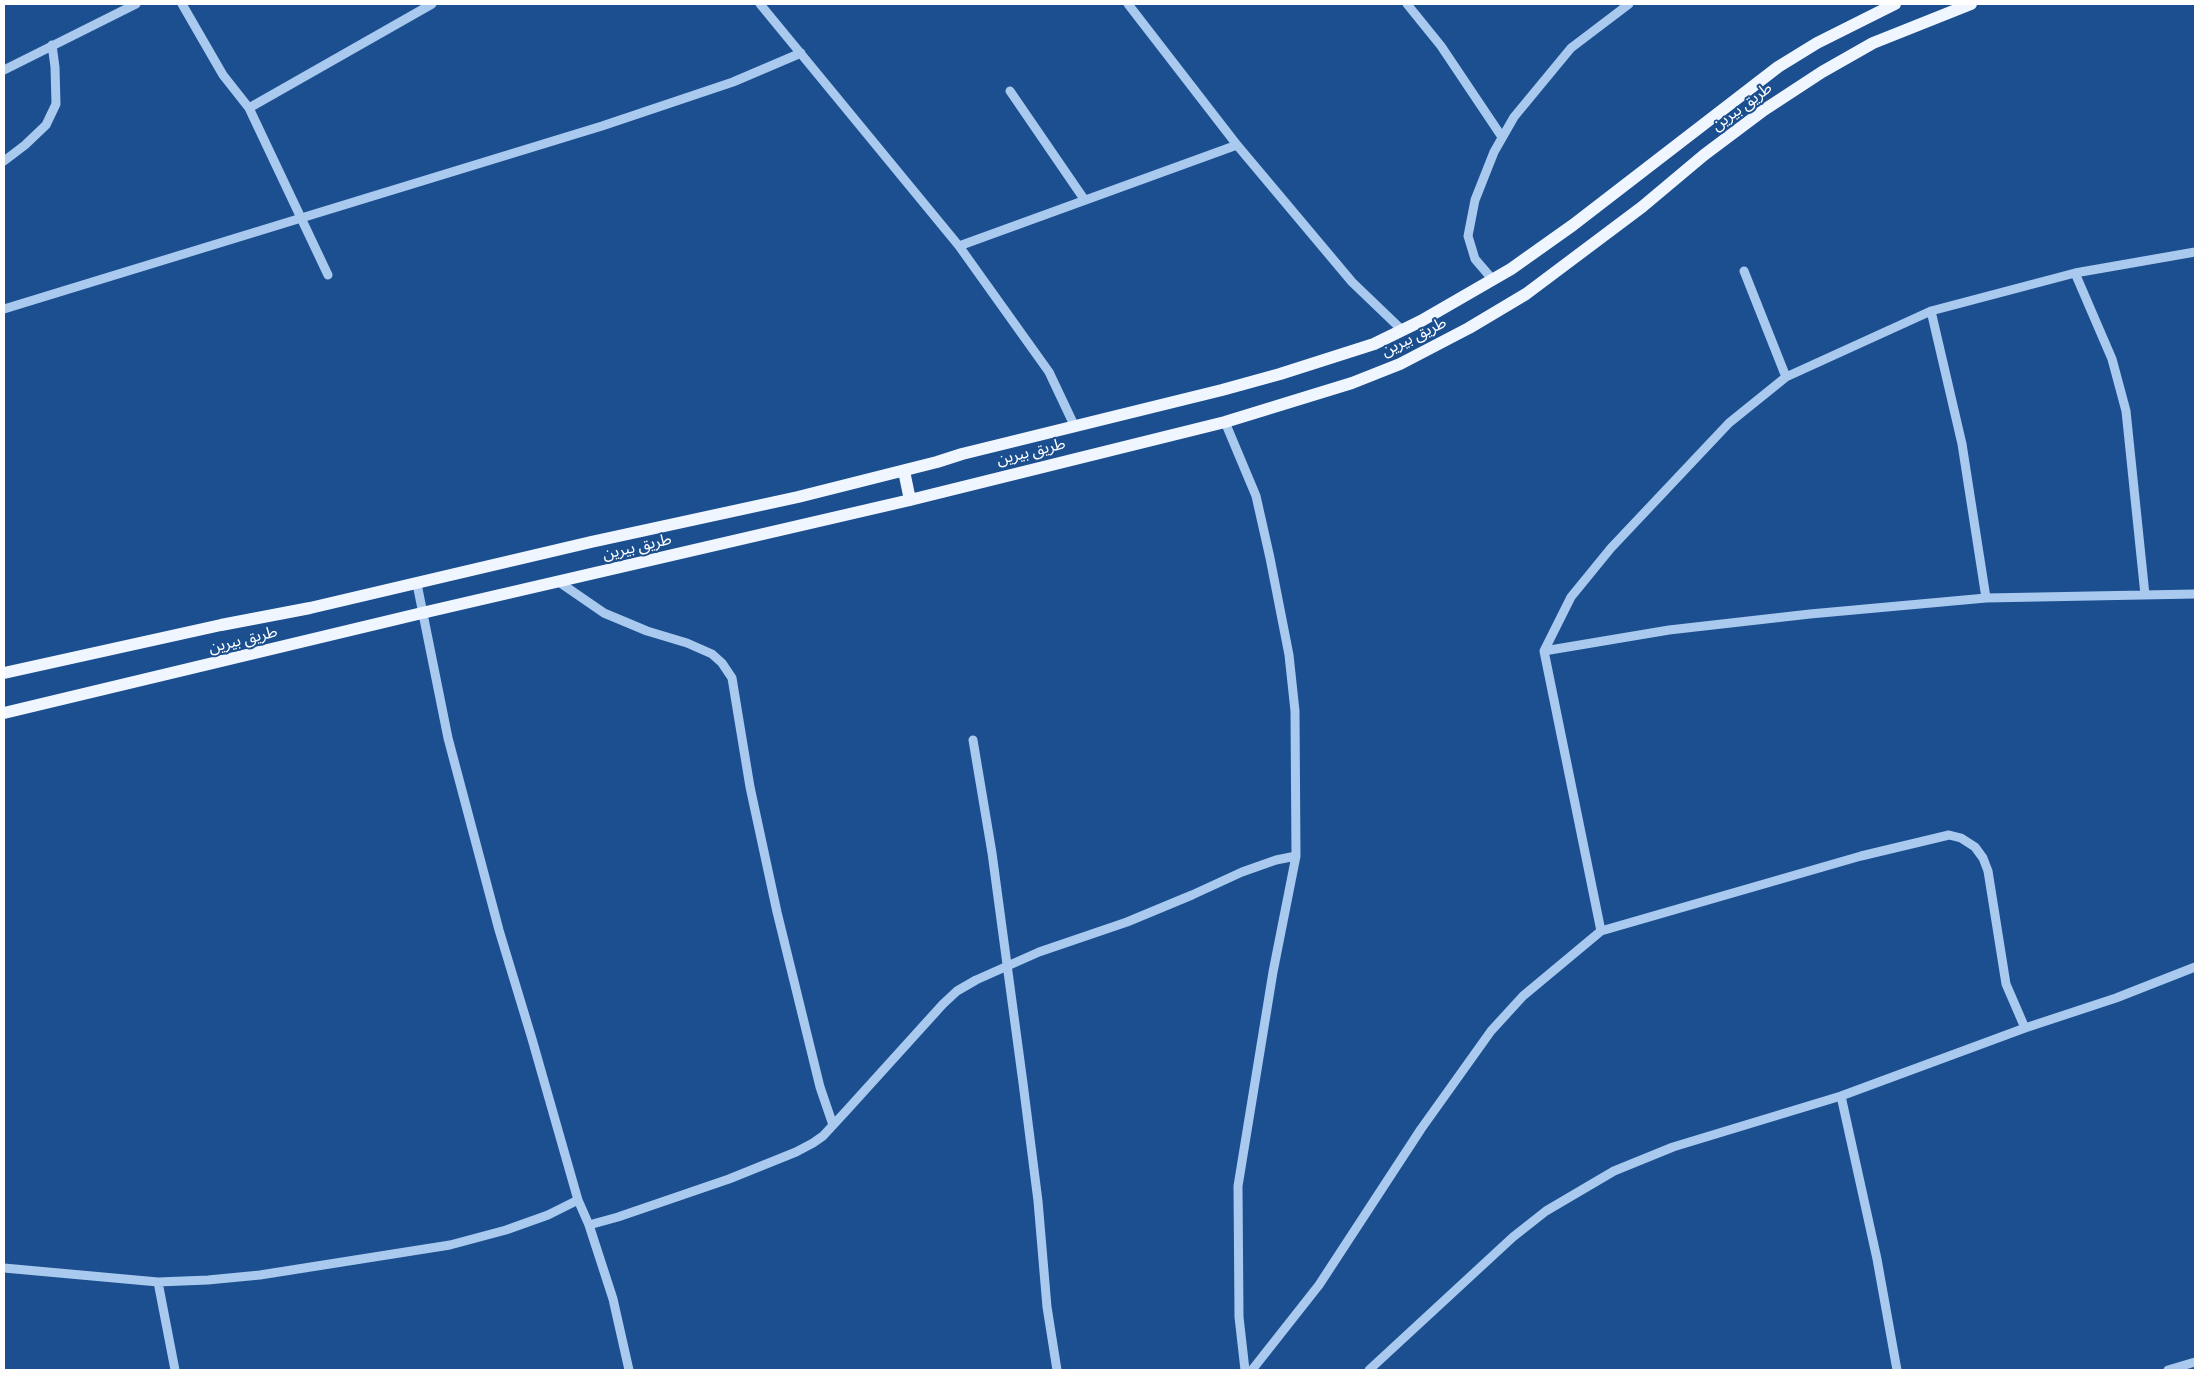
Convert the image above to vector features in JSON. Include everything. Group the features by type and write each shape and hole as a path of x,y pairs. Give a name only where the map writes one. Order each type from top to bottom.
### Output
{"main road":[{"name":"طريق بيرين","path":"4,673 417,584 591,542 798,497 1280,374 1374,344 1493,280 1573,225 1778,67 1817,43 1894,4"},
{"name":"طريق بيرين","path":"4,713 422,612 910,500 1225,422 1352,384 1400,364 1469,328 1526,294 1642,207 1704,155 1764,110 1822,72 1874,43 1972,4"},
{"path":"904,470 910,500"}],"street":[{"path":"4,70 136,4"},
{"path":"182,4 223,75 249,108 302,216 328,275"},
{"path":"249,108 432,4"},
{"path":"760,4 959,246 1049,372 1075,427"},
{"path":"1128,4 1237,145 1352,282 1402,330"},
{"path":"1407,4 1441,46 1502,137"},
{"path":"1493,280 1475,259 1468,236 1475,200 1485,171 1514,117 1571,48 1628,4"},
{"path":"4,161 25,145 46,125 56,104 55,67 52,45"},
{"path":"4,309 302,216 602,126 733,82 801,53"},
{"path":"1010,91 1084,199"},
{"path":"959,246 1237,145"},
{"path":"1601,931 1544,651 1571,597 1611,548 1730,423 1786,377 1931,311 2075,273 2195,252"},
{"path":"1744,271 1786,377"},
{"path":"2075,273 2112,359 2126,411 2145,595"},
{"path":"1931,311 1962,444 1986,598"},
{"path":"1225,422 1256,496 1288,655 1295,711 1296,856 1274,972 1238,1186 1239,1317 1245,1370"},
{"path":"559,582 604,613 647,631 686,643 712,654 722,663 732,678 750,787 777,912 820,1088 833,1125"},
{"path":"417,584 448,738 498,930 532,1039 578,1200 589,1225 613,1299 629,1370"},
{"path":"1544,651 1669,630 1810,614 1986,598 2195,594"},
{"path":"973,740 992,853 1038,1200 1047,1307 1056,1370"},
{"path":"1252,1370 1319,1285 1421,1129 1491,1031 1523,996 1601,931 1861,856 1949,835 1961,838 1976,847 1984,858 1988,871 2006,984 2025,1028"},
{"path":"589,1225 729,1180 813,1143 833,1125 943,1004 957,991 976,980 1039,952 1127,922 1242,872 1276,860 1296,856"},
{"path":"1369,1370 1513,1237 1546,1210 1614,1171 1674,1147 1841,1096 2025,1028 2116,998 2195,967"},
{"path":"1841,1096 1877,1259 1896,1370"},
{"path":"4,1268 158,1282 260,1275 450,1245 506,1230 548,1215 578,1200"},
{"path":"158,1282 175,1370"},
{"path":"2168,1370 2195,1362"}]}
